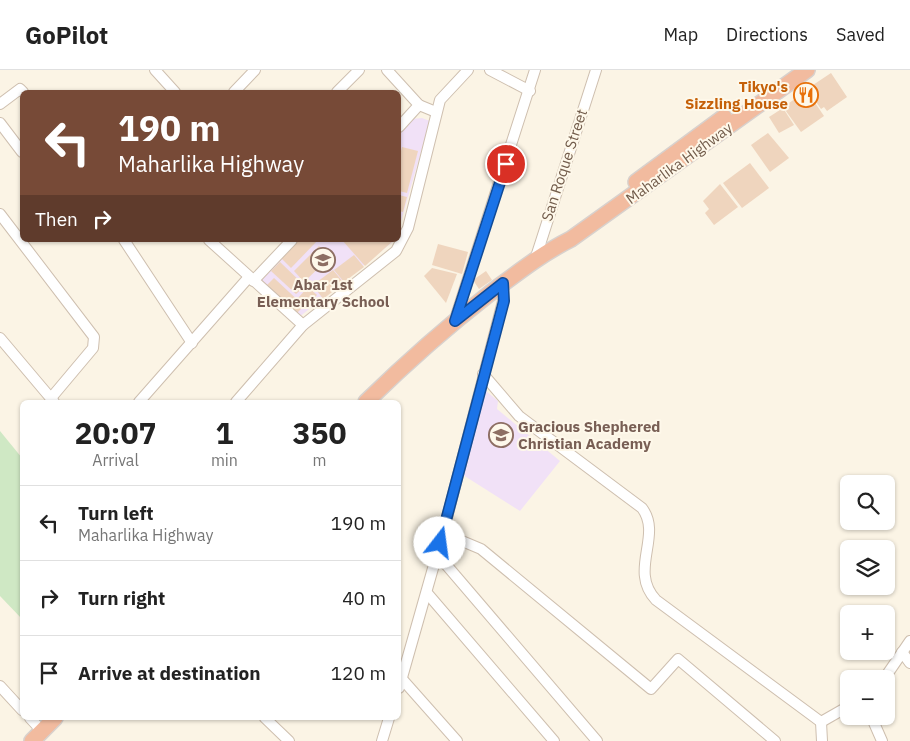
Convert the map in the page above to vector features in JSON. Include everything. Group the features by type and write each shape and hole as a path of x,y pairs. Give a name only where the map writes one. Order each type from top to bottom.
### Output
{"highway":[{"name":"Maharlika Highway","path":"722,125 791,70"},
{"name":"Maharlika Highway","path":"368,400 414,354 541,255 568,231 722,125 807,70"},
{"path":"37,736 53,720"}],"street":[{"path":"236,90 256,70"},
{"path":"339,90 359,70"},
{"path":"387,70 419,105 436,112"},
{"path":"238,400 303,325 396,252 408,228 436,112 442,95 468,70"},
{"path":"490,70 530,91"},
{"path":"455,321 530,91 535,70"},
{"name":"San Roque Street","path":"541,255 596,70"},
{"path":"161,72 174,90"},
{"path":"0,104 21,90"},
{"path":"401,124 419,105"},
{"path":"0,123 20,149"},
{"path":"0,214 20,240"},
{"path":"0,338 53,400 93,348 94,337 21,242"},
{"path":"125,242 192,343"},
{"path":"211,242 303,325"},
{"path":"141,400 251,279 290,242"},
{"path":"401,680 427,593 504,301 503,283"},
{"path":"484,374 519,416 642,508 648,515 645,585 656,600 821,722"},
{"path":"443,533 481,549 651,689 678,659 775,741"},
{"path":"437,554 597,741"},
{"path":"427,593 554,741"},
{"path":"890,670 910,641"},
{"path":"902,652 910,662"},
{"path":"401,684 457,741"},
{"path":"0,686 20,708"},
{"path":"821,722 840,711"},
{"path":"31,720 37,736"},
{"path":"267,720 289,741"},
{"path":"382,741 389,720"},
{"path":"821,722 822,741"},
{"path":"876,725 882,741"}],"shaded area":[{"path":"422,118 430,121 401,221 401,131 412,119"},
{"name":"Abar 1st Elementary School","path":"294,242 393,242 298,318 257,280"},
{"name":"Gracious Shephered Christian Academy","path":"486,391 498,401 497,409 560,461 520,511 463,475"}],"green space":[{"path":"0,431 20,456 20,617 0,596"}],"building":[{"path":"831,73 847,97 827,111 824,107 821,109 807,89"},
{"path":"807,91 824,116 801,132 783,107"},
{"path":"783,108 794,125 779,133 769,117"},
{"path":"768,133 789,158 770,172 751,145"},
{"path":"402,147 418,151 407,193 401,192"},
{"path":"750,163 769,188 742,208 723,183"},
{"path":"720,184 738,207 714,225 705,213 709,209 703,201"},
{"path":"401,196 407,197 403,212 401,212"},
{"path":"294,242 316,242 291,268 280,257"},
{"path":"344,242 392,242 365,266"},
{"path":"438,244 468,252 462,274 432,265"},
{"path":"319,246 330,257 304,282 294,271"},
{"path":"354,255 364,267 344,282 334,270"},
{"path":"280,262 305,286 296,294 271,271"},
{"path":"432,268 457,274 446,303 424,276"},
{"path":"333,270 344,283 323,299 313,285"},
{"path":"486,271 492,280 479,289 473,280"},
{"path":"274,278 304,306 294,316 264,288"},
{"path":"308,287 317,295 307,306 298,298"}],"place":[{"name":"Tikyo's Sizzling House","path":"806,95"},
{"name":"Abar 1st Elementary School","path":"323,260"},
{"name":"Gracious Shephered Christian Academy","path":"501,435"}],"route":[{"path":"440,543 504,301 503,283 455,321 506,164"}]}
